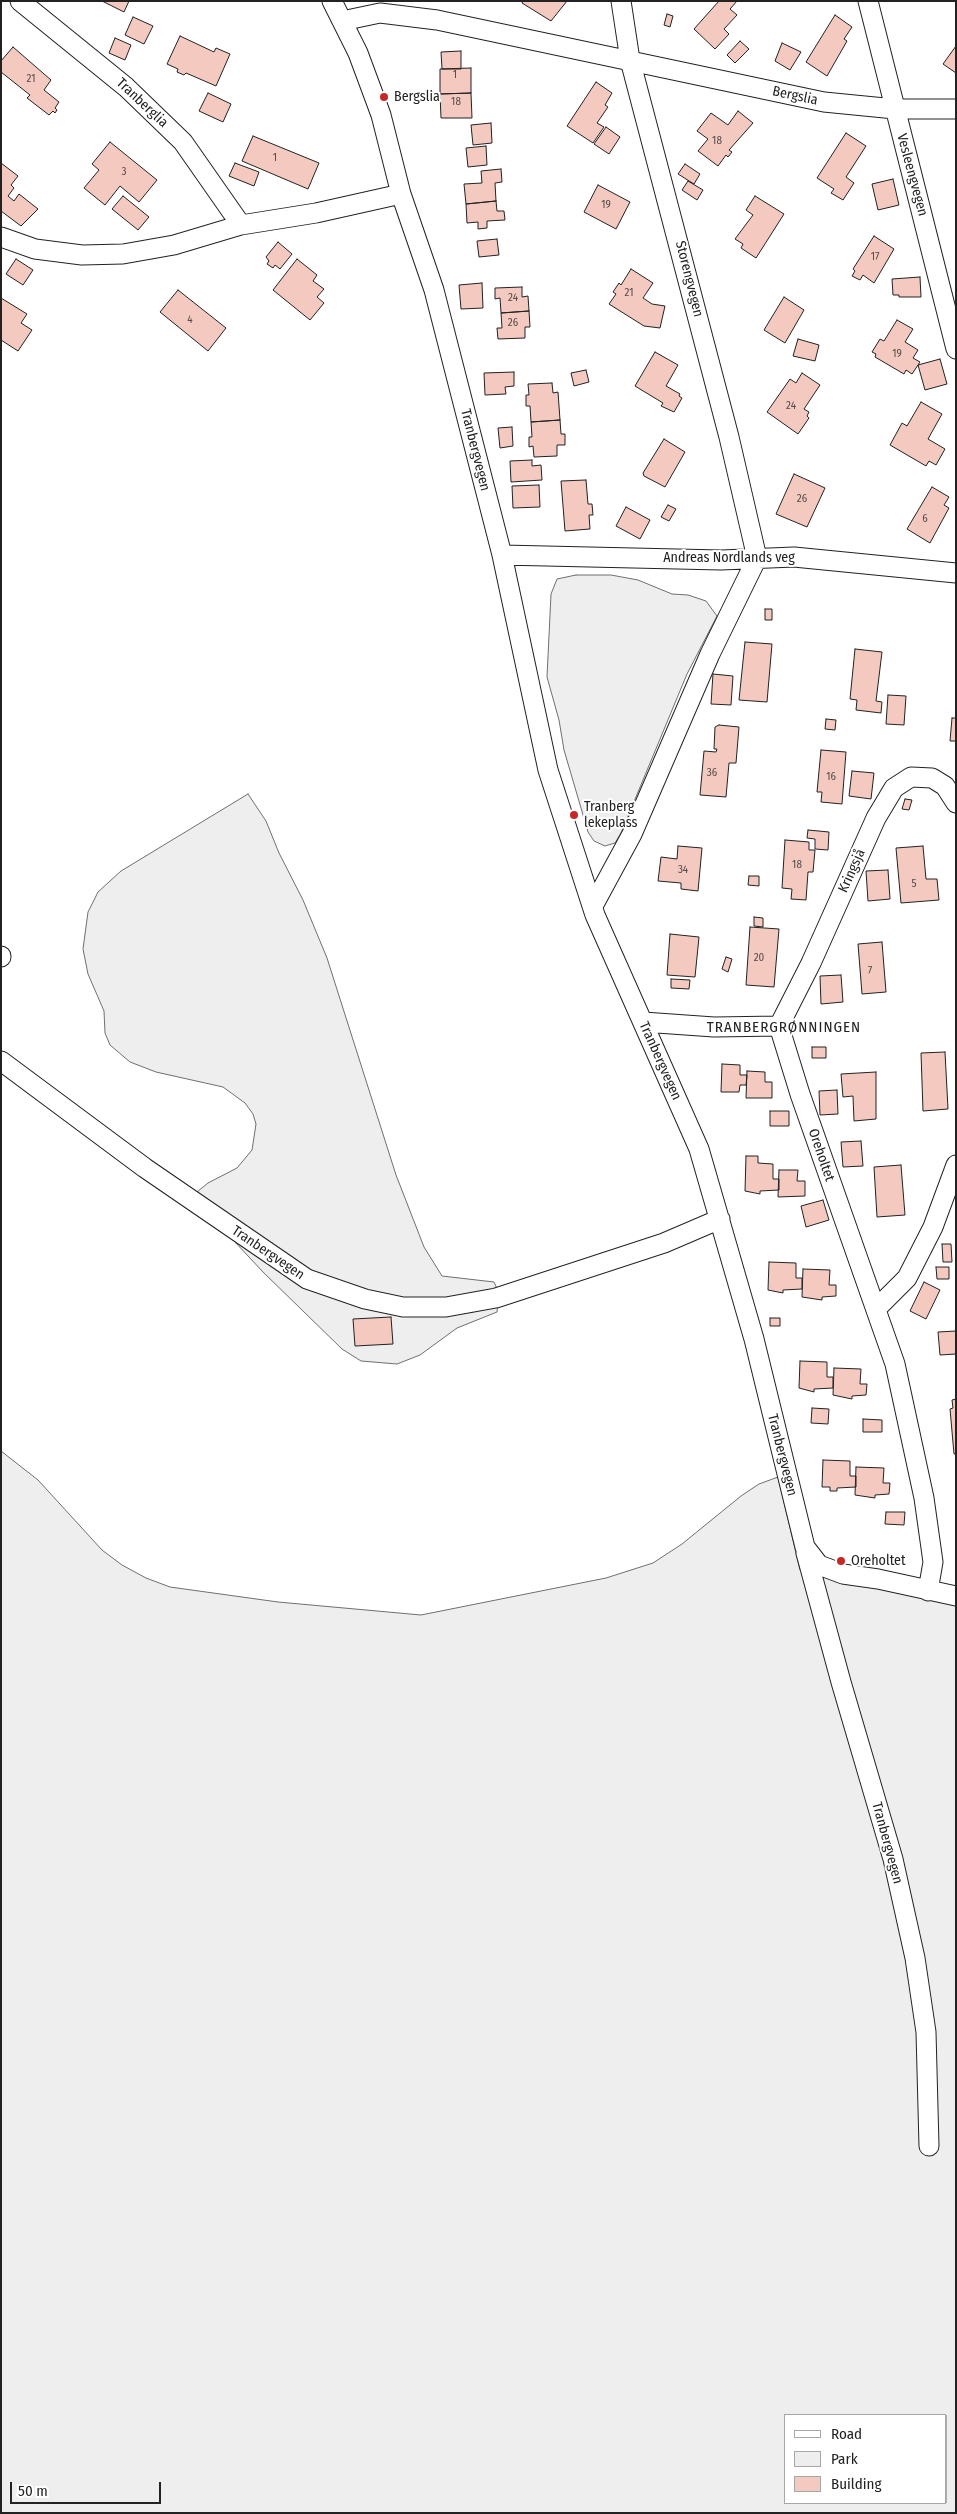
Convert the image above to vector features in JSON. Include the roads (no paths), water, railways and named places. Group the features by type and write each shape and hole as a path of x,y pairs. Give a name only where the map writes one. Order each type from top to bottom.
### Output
{"street":[{"name":"Tranberglia","path":"20,1 126,87 183,142 241,225"},
{"name":"Tranbergvegen","path":"332,1 358,53 381,115 401,194 434,290 502,555 548,770 593,906 699,1149 754,1339 805,1547 841,1682 893,1858 915,1958 926,2032 929,2146"},
{"name":"Storengvegen","path":"621,1 630,60 725,420 757,558"},
{"name":"Vesleengvegen","path":"868,1 956,349"},
{"name":"Bergslia","path":"342,21 380,13 437,20 824,102 895,109 956,109"},
{"path":"1,237 35,248 65,253 82,255 124,254 174,245 241,225 316,213 401,194"},
{"name":"Andreas Nordlands veg","path":"502,555 721,560 794,557 956,573"},
{"path":"593,906 632,834 710,654 757,558"},
{"name":"Kringsjå","path":"780,1026 876,818 894,788 911,777 932,778 945,786 956,803"},
{"path":"643,1022 714,1027 780,1026"},
{"name":"Oreholtet","path":"780,1026 800,1094 895,1364 924,1498 932,1562 928,1591"},
{"name":"Tranbergvegen","path":"1,1062 145,1168 307,1279 365,1299 403,1306 446,1307 496,1298 664,1242 720,1219"},
{"path":"876,1308 907,1278 933,1227 956,1165"},
{"name":"Tranbergvegen","path":"805,1547 819,1566 843,1574 878,1579 928,1591"},
{"path":"928,1591 956,1596"}],"place":[{"name":"Bergslia","path":"384,97"},
{"name":"Tranberg lekeplass","path":"574,815"},
{"name":"Oreholtet","path":"841,1561"}],"district":[{"name":"TRANBERGRØNNINGEN","path":"784,1028"}]}
